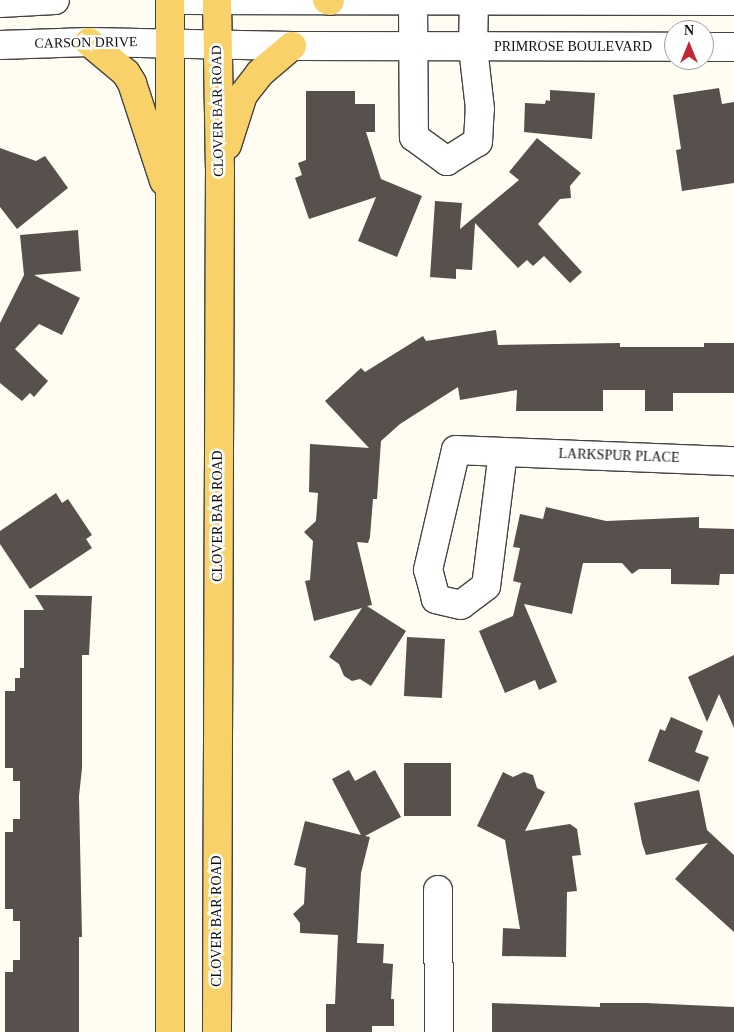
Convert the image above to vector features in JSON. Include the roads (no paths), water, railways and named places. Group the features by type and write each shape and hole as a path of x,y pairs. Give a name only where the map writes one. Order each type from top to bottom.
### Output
{"main road":[{"path":"170,0 172,44 170,1032"},
{"name":"CLOVER BAR ROAD","path":"217,0 220,168 217,1032"},
{"path":"89,42 126,73 132,83 172,205"},
{"path":"220,168 243,95 260,73 292,46"}],"street":[{"path":"0,2 55,0"},
{"path":"178,0 413,3 474,1 734,1"},
{"name":"PRIMROSE BOULEVARD","path":"413,3 415,46 414,137 447,161 478,142 480,109 473,48 474,1"},
{"name":"CARSON DRIVE","path":"0,45 89,42 217,45"},
{"name":"PRIMROSE BOULEVARD","path":"217,45 473,48 664,47"},
{"path":"714,47 734,47"},
{"name":"LARKSPUR PLACE","path":"503,452 486,586 462,605 436,599 428,570 456,450 734,461"},
{"path":"438,890 440,1032"}]}
